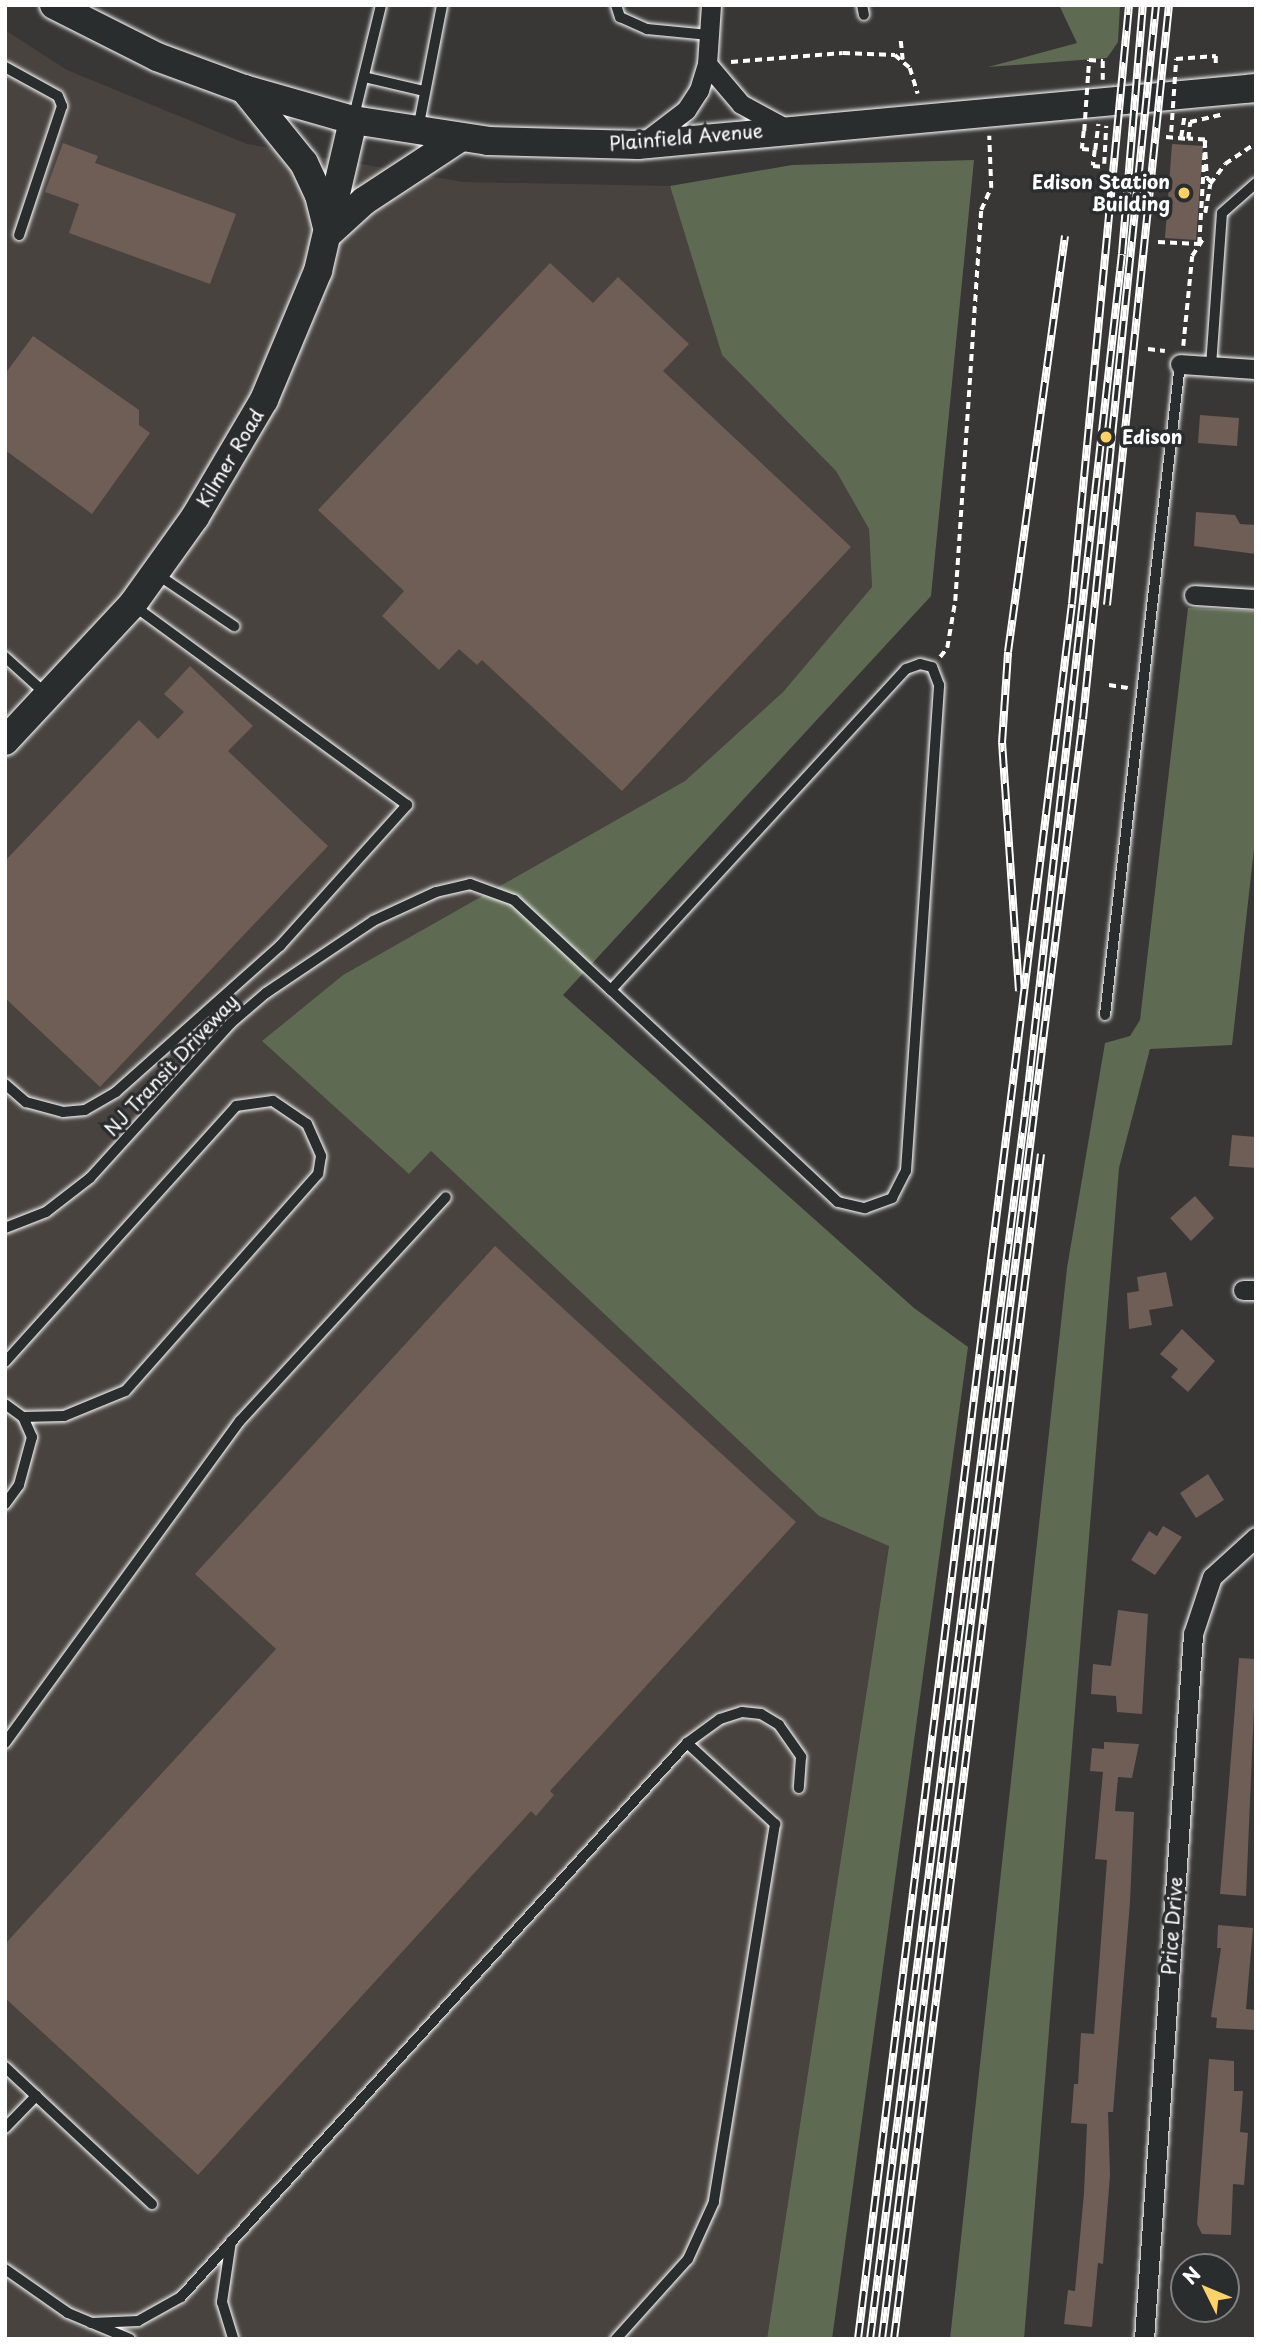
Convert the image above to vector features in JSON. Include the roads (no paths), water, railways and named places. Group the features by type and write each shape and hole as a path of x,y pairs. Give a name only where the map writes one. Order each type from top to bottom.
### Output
{"main road":[{"name":"Plainfield Avenue","path":"54,5 157,57 244,89 353,120 417,133 460,138 638,145 785,128 843,128 1099,106 1256,88"},
{"path":"244,89 304,163 320,195 328,234"},
{"name":"Kilmer Road","path":"5,741 132,605 264,400 305,310 328,234 353,120"},
{"path":"328,234 373,194 460,138"}],"street":[{"path":"711,5 709,35 715,63 741,104 785,128"},
{"path":"638,145 686,110 715,63"},
{"path":"1177,356 1212,366 1256,369"},
{"path":"1194,595 1256,599"},
{"name":"Price Drive","path":"1144,2339 1194,1634 1212,1577 1256,1537"}],"lane":[{"path":"353,120 381,5"},
{"path":"417,133 442,5"},
{"path":"616,5 620,17 647,29 709,35"},
{"path":"5,67 58,96 62,106 19,235"},
{"path":"364,77 424,91"},
{"path":"1212,366 1222,213 1256,183"},
{"path":"1105,1014 1177,356"},
{"path":"155,573 234,626"},
{"path":"5,1084 26,1102 63,1112 85,1110 116,1092 280,946 407,805 132,605"},
{"path":"5,657 47,695"},
{"name":"NJ Transit Driveway","path":"5,1228 46,1212 90,1178 248,1007 353,933 436,892 470,884 500,891 611,990 838,1202 865,1208 892,1198 906,1171 939,685 932,667 920,664 906,669 611,990"},
{"path":"5,1362 236,1106 273,1101 307,1124 321,1156 318,1174 125,1391 64,1416 23,1417"},
{"path":"5,1743 240,1421 446,1198"},
{"path":"5,1404 23,1417 32,1437 19,1485 5,1504"},
{"path":"90,2323 138,2321 163,2311 687,1743 720,1719 742,1712 761,1714 779,1726 801,1757 799,1788"},
{"path":"616,2339 688,2259 714,2202 775,1824 687,1743"},
{"path":"5,2067 152,2204"},
{"path":"5,2128 36,2096"},
{"path":"231,2239 222,2302 233,2339"},
{"path":"5,2269 90,2323 130,2339"}],"railway":[{"path":"858,2339 1072,604 1129,5"},
{"path":"870,2339 1027,1098 1122,254 1143,5"},
{"path":"882,2339 1083,719 1156,5"},
{"path":"1107,605 1169,5"},
{"path":"1019,991 1002,743 1008,652 1065,236"},
{"path":"894,2339 1041,1154"}],"place":[{"name":"Edison Station Building","path":"1184,193"},
{"name":"Edison","path":"1106,437"}]}
